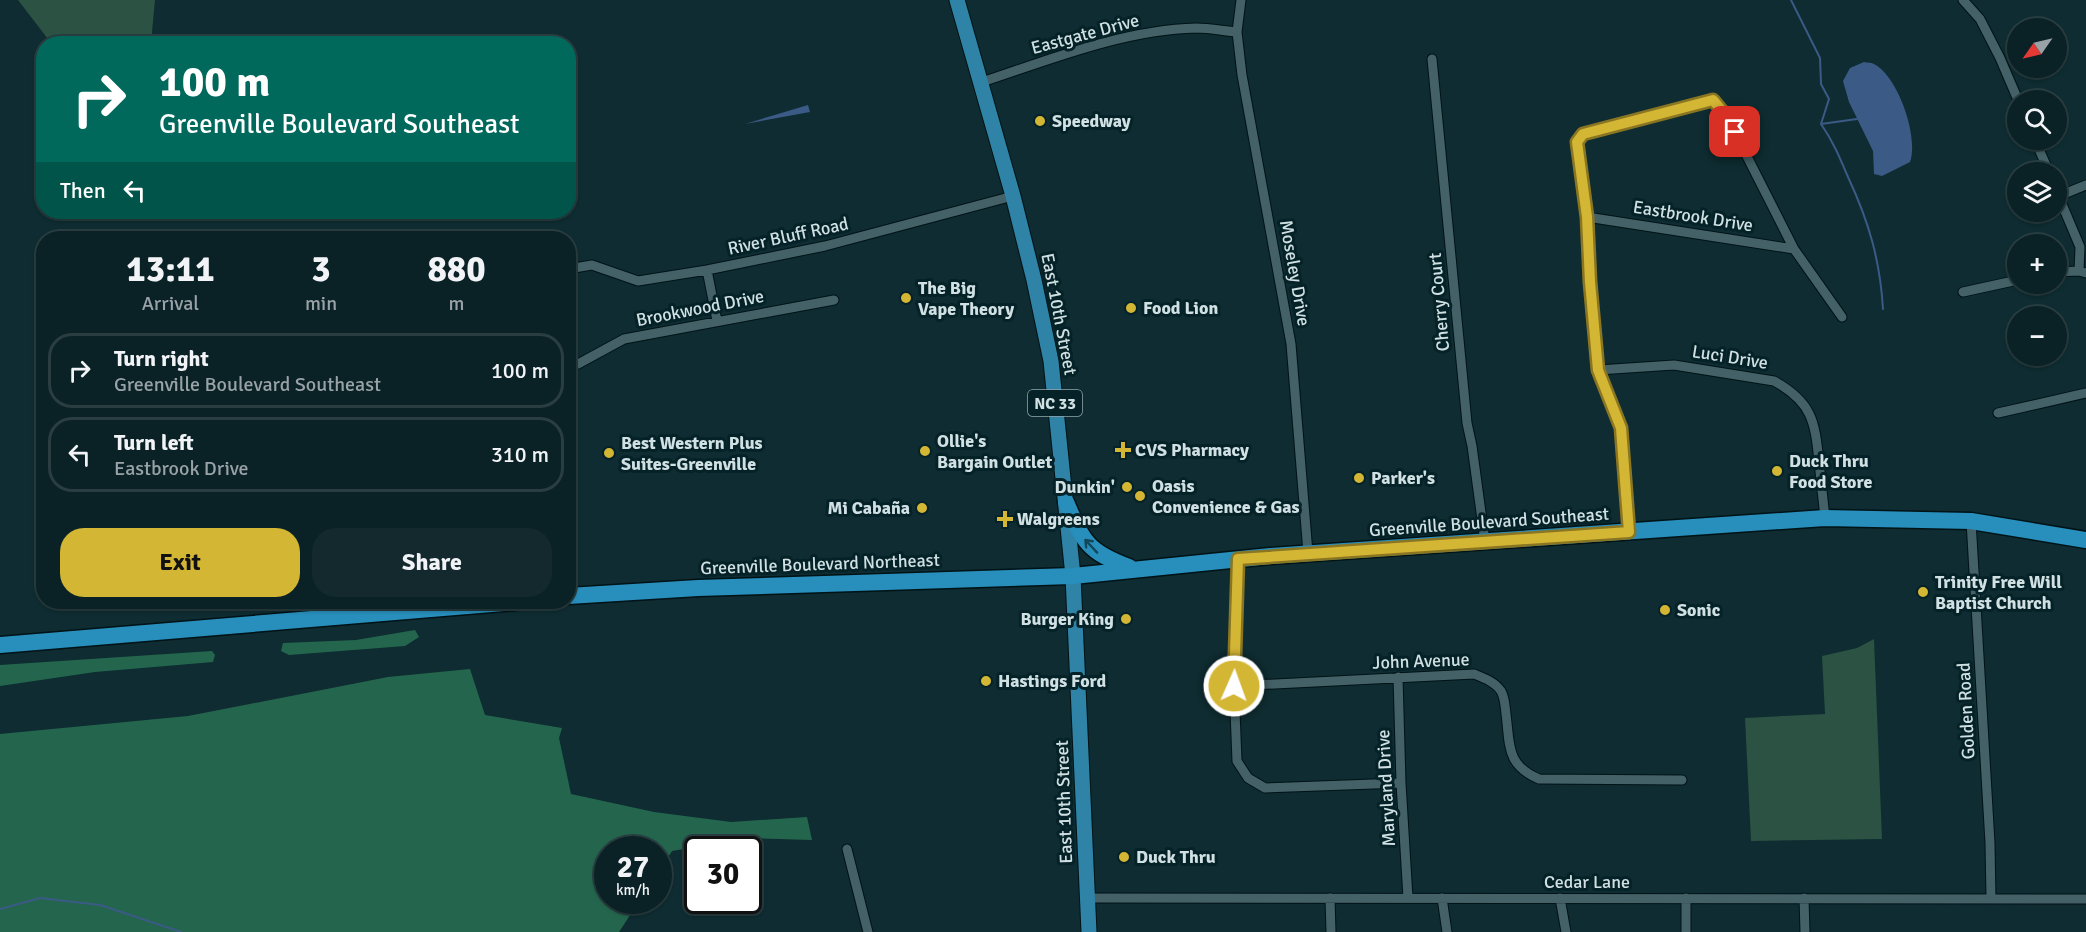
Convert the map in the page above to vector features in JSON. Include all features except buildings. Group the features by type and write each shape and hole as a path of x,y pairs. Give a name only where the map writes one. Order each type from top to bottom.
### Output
{"highway":[{"path":"1066,502 1076,525 1095,552 1107,559 1136,569"},
{"name":"Greenville Boulevard Southeast","path":"1074,576 1308,553 1825,518 1971,521 2086,540"},
{"name":"Greenville Boulevard Northeast","path":"576,596 698,588 1074,576"},
{"path":"0,645 433,609"}],"main road":[{"name":"East 10th Street","path":"957,0 1013,196 1051,361 1074,576 1089,932"}],"street":[{"name":"Moseley Drive","path":"1242,0 1237,32 1242,75 1291,344 1308,553"},
{"path":"1963,0 1980,19 2014,90"},
{"name":"Eastgate Drive","path":"980,83 1121,39 1164,31 1198,28 1237,32"},
{"name":"Cherry Court","path":"1432,59 1467,423 1485,542"},
{"name":"Eastbrook Drive","path":"1629,532 1621,428 1598,370 1587,217 1577,142 1583,134 1713,100 1727,117 1794,249 1842,317"},
{"path":"2067,190 2086,185"},
{"name":"River Bluff Road","path":"576,268 592,265 638,281 707,270 825,246 1013,196"},
{"path":"2067,215 2080,247 2082,272"},
{"name":"Eastbrook Drive","path":"1587,217 1794,249"},
{"path":"707,270 717,321"},
{"path":"1963,292 2007,282"},
{"name":"Brookwood Drive","path":"579,364 624,339 834,300"},
{"name":"Luci Drive","path":"1598,370 1674,365 1774,381 1783,386 1805,406 1816,429 1825,518"},
{"path":"1998,413 2086,393"},
{"name":"Golden Road","path":"1971,521 1990,843 1991,899"},
{"path":"1238,559 1234,686 1237,761 1248,778 1265,788 1401,783"},
{"name":"John Avenue","path":"1234,686 1474,674 1489,680 1500,690 1504,699 1511,749 1516,764 1527,774 1539,779 1682,780"},
{"name":"Maryland Drive","path":"1398,677 1408,898"},
{"path":"847,849 868,932"},
{"name":"Cedar Lane","path":"1088,898 2086,899"},
{"path":"1330,898 1331,932"},
{"path":"1442,898 1447,932"},
{"path":"1560,898 1566,932"},
{"path":"1686,898 1686,932"},
{"path":"1804,898 1805,932"}],"green space":[{"path":"18,0 155,0 152,36 46,36"},
{"path":"415,630 419,637 405,646 289,655 281,651 283,643 356,640"},
{"path":"1874,639 1882,839 1751,841 1745,718 1825,714 1822,656 1857,648"},
{"path":"212,651 215,655 213,662 95,672 0,686 0,665"},
{"path":"470,669 485,715 562,728 559,738 571,794 654,812 731,822 807,817 812,840 762,838 762,836 684,836 684,849 672,851 672,836 594,836 594,914 631,914 619,932 0,932 0,734 188,716 388,677"}],"water":[{"path":"1864,62 1874,64 1891,81 1904,108 1912,138 1910,162 1882,176 1874,174 1873,151 1849,102 1843,81 1850,68"},
{"path":"808,105 810,112 745,124"}],"waterway":[{"path":"1791,0 1820,58 1821,84 1829,99 1821,124"},
{"path":"1821,124 1857,119"},
{"path":"1821,124 1839,156 1868,226 1879,274 1883,309"},
{"path":"0,909 40,898 100,905 181,932"}],"place":[{"name":"Speedway","path":"1040,121"},
{"name":"The Big Vape Theory","path":"906,298"},
{"name":"Food Lion","path":"1131,308"},
{"name":"CVS Pharmacy","path":"1123,450"},
{"name":"Ollie's Bargain Outlet","path":"925,451"},
{"name":"Best Western Plus Suites-Greenville","path":"609,453"},
{"name":"Duck Thru Food Store","path":"1777,471"},
{"name":"Parker's","path":"1359,478"},
{"name":"Dunkin'","path":"1127,487"},
{"name":"Oasis Convenience & Gas","path":"1140,496"},
{"name":"Mi Cabaña","path":"922,508"},
{"name":"Walgreens","path":"1005,519"},
{"name":"Trinity Free Will Baptist Church","path":"1923,592"},
{"name":"Sonic","path":"1665,610"},
{"name":"Burger King","path":"1126,619"},
{"name":"Hastings Ford","path":"986,681"},
{"name":"Duck Thru","path":"1124,857"}],"route":[{"path":"1234,686 1238,559 1629,532 1621,428 1598,370 1587,217 1577,142 1583,134 1713,100 1727,117 1735,132"}]}
